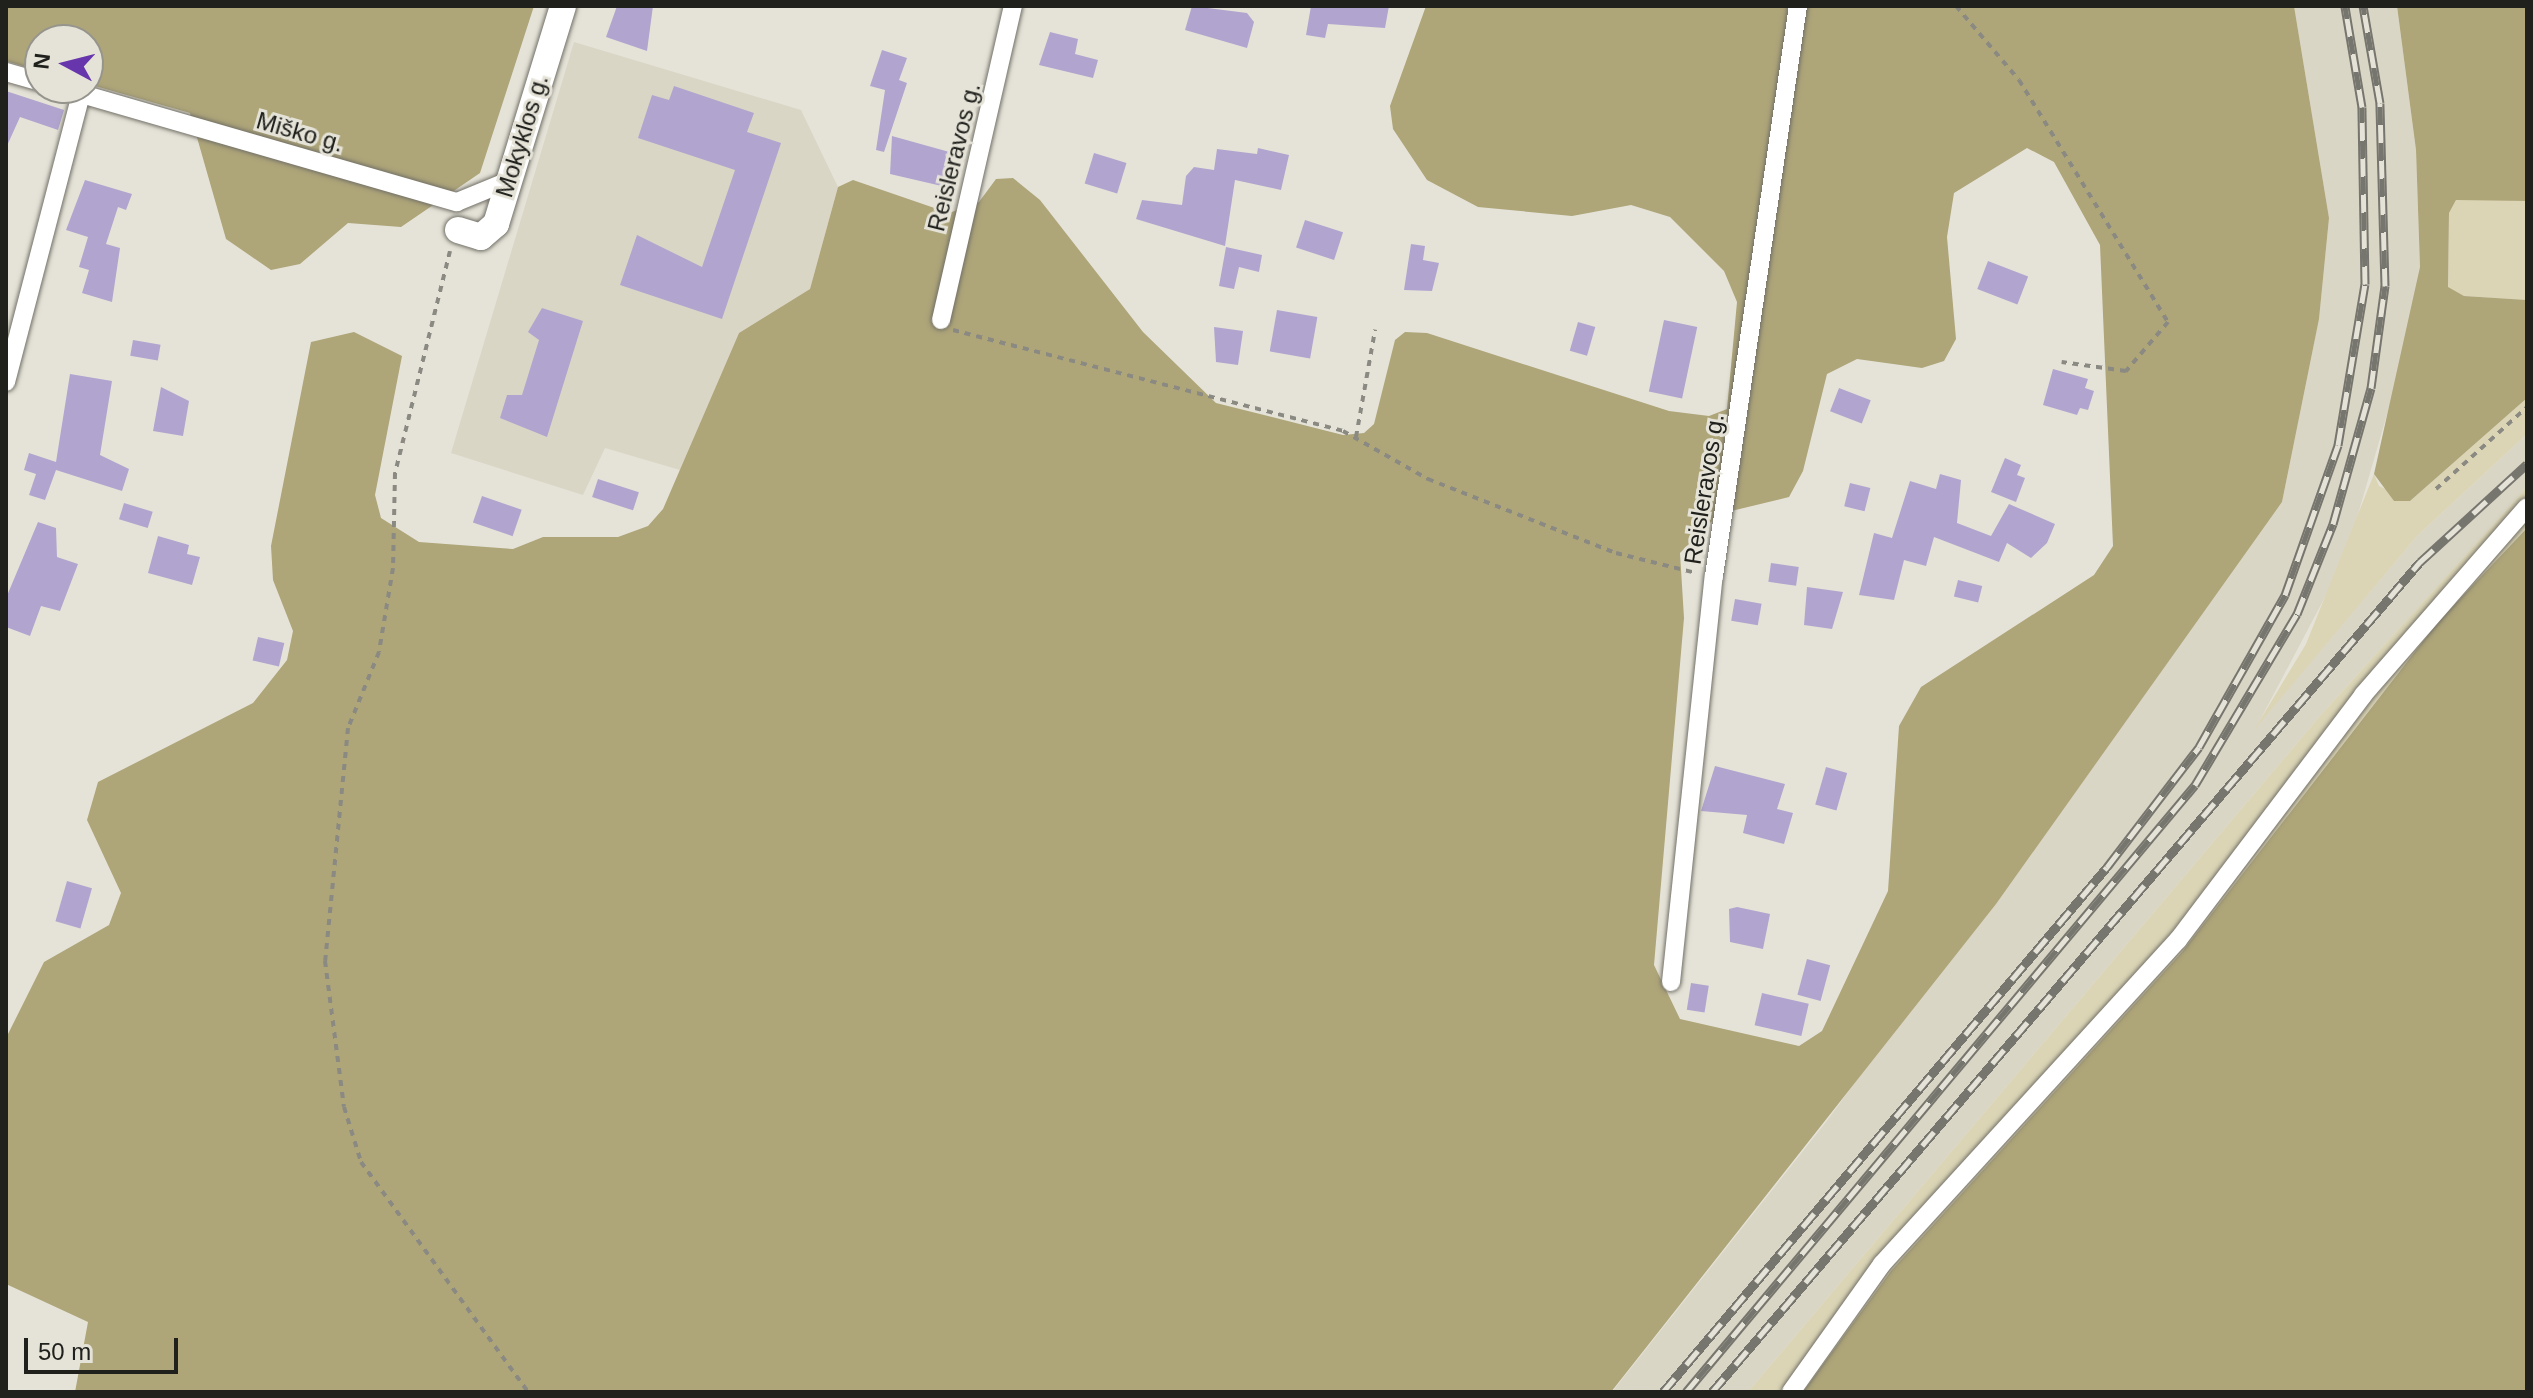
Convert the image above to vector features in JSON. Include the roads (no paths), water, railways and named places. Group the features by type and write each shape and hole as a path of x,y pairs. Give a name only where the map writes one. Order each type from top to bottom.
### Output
{"main road":[{"name":"Mokyklos g.","path":"458,230 469,237 489,232 563,6"}],"street":[{"name":"Reisleravos g.","path":"941,320 1013,6"},
{"name":"Reisleravos g.","path":"1671,982 1714,576 1798,6"},
{"name":"Miško g.","path":"104,101 457,202"},
{"path":"6,382 78,104"},
{"path":"458,230 457,202 503,183"},
{"path":"1791,1392 1882,1264 2178,940 2363,695 2527,507"}],"railway":[{"path":"1663,1392 2107,867 2199,747 2285,595 2338,445 2365,284 2362,107 2345,6"},
{"path":"1686,1392 2195,785 2297,614 2333,524 2371,388 2385,286 2380,103 2363,6"},
{"path":"1712,1392 2420,562 2527,464"}]}
